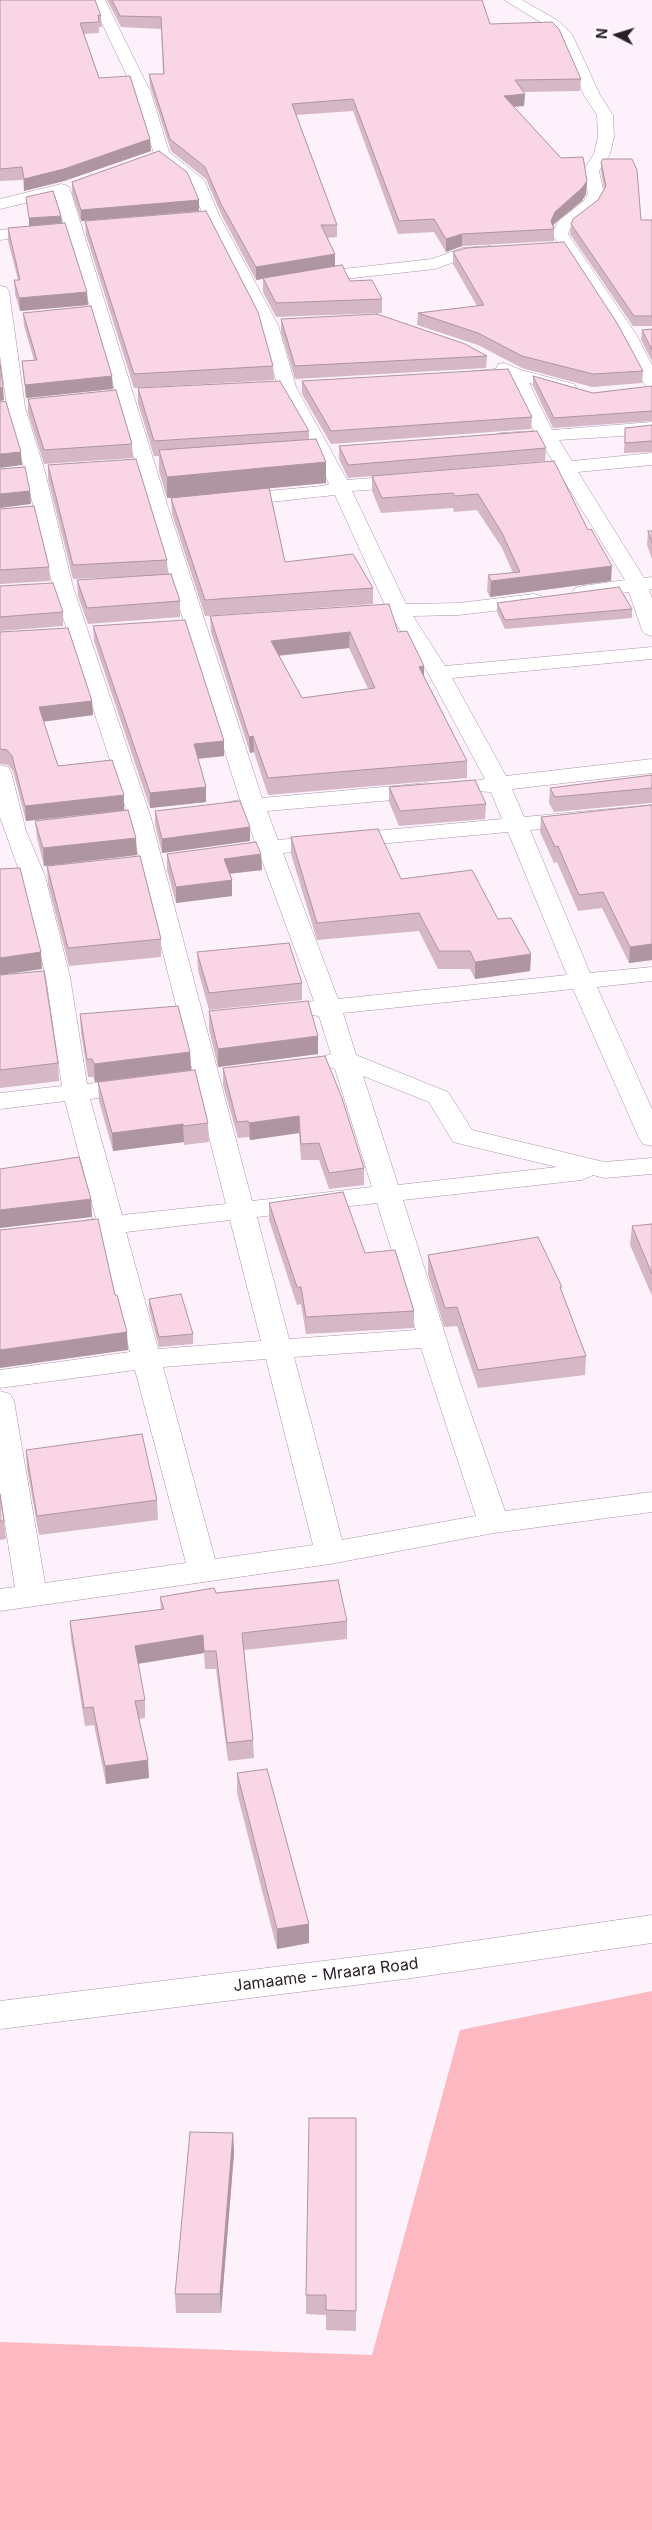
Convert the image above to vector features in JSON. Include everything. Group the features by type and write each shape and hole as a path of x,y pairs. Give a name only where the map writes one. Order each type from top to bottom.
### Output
{"street":[{"path":"98,0 143,93 153,157 196,180 203,218 259,286 278,324 288,387 324,452 398,610 439,673 499,784 582,982 652,1138"},
{"path":"511,0 552,23 567,37 592,95 605,115 606,137 602,154 591,171 596,194 590,205 561,230 560,234 635,333 652,382"},
{"path":"0,204 70,186 83,227 90,312 125,397 146,464 168,506 172,581 196,626 253,805 329,1008 432,1338 494,1523"},
{"path":"0,235 83,227"},
{"path":"551,248 570,247"},
{"path":"288,281 326,274 435,264 462,253 501,251"},
{"path":"0,291 10,320 18,406 36,472 35,512 63,587 140,818 151,863 203,1020 218,1076 240,1209 330,1553"},
{"path":"486,358 515,374 583,392"},
{"path":"456,377 515,374"},
{"path":"515,374 546,436 644,584 652,630"},
{"path":"632,391 652,390"},
{"path":"479,441 652,428"},
{"path":"529,471 652,459"},
{"path":"217,502 326,492 340,486 426,480"},
{"path":"360,613 459,609 644,584"},
{"path":"439,673 652,653"},
{"path":"216,809 499,784 652,766"},
{"path":"0,772 16,831 33,875 48,979 76,1094 203,1571"},
{"path":"230,852 269,846 516,826 652,812"},
{"path":"290,1012 652,974"},
{"path":"307,1064 346,1060 440,1097 462,1136 604,1170"},
{"path":"0,1101 76,1094 218,1076"},
{"path":"74,1229 387,1192 652,1166"},
{"path":"0,1379 146,1358 432,1338"},
{"path":"0,1401 32,1596"},
{"path":"0,1600 330,1553 494,1523 652,1502"},
{"name":"Jamaame - Mraara Road","path":"0,2015 412,1964 652,1929"}],"shaded area":[{"path":"652,1991 652,2530 0,2530 0,2342 372,2355 460,2030"}],"building":[{"path":"0,0 95,0 101,16 98,15 99,22 80,23 99,78 130,76 150,139 64,169 24,179 22,167 0,169"},
{"path":"112,0 482,0 490,24 552,22 559,29 581,79 515,80 525,94 504,96 561,158 583,157 587,181 582,188 555,212 551,221 554,229 462,234 446,239 434,219 399,221 353,99 292,104 337,225 321,225 335,254 256,267 221,204 205,167 170,139 149,74 164,74 161,17 120,16"},
{"path":"159,151 187,172 199,200 81,210 72,182"},
{"path":"603,159 632,159 637,170 641,220 652,220 652,316 634,316 571,224 573,219 598,200 606,186 601,162"},
{"path":"53,191 61,216 29,218 26,197"},
{"path":"206,211 258,312 273,366 134,374 85,221"},
{"path":"65,223 87,292 19,298 14,280 20,280 8,228"},
{"path":"564,242 617,323 643,371 593,374 522,356 478,333 418,313 484,305 453,252 466,248"},
{"path":"342,265 350,281 372,280 382,299 276,303 263,278"},
{"path":"91,306 112,376 25,385 22,361 37,360 23,313"},
{"path":"377,314 465,344 487,356 295,366 281,319"},
{"path":"652,329 652,350 642,330"},
{"path":"0,364 3,387 0,388"},
{"path":"508,369 532,417 331,431 302,381"},
{"path":"533,376 593,393 652,386 652,411 554,418"},
{"path":"280,381 309,431 154,441 138,388"},
{"path":"116,390 132,444 44,450 28,399"},
{"path":"0,401 6,402 21,452 0,454"},
{"path":"652,425 652,441 625,443 625,428"},
{"path":"537,431 546,448 348,465 339,446"},
{"path":"316,439 326,462 167,477 159,450"},
{"path":"136,459 167,560 73,565 48,465"},
{"path":"554,461 588,530 591,529 612,566 491,581 488,575 520,572 502,533 478,494 455,496 453,493 382,498 372,476"},
{"path":"25,467 30,491 0,494 0,469"},
{"path":"269,488 285,562 353,554 373,588 205,600 171,498"},
{"path":"34,506 49,567 0,570 0,509"},
{"path":"648,531 652,531 652,543"},
{"path":"171,574 180,601 87,608 77,580"},
{"path":"53,583 63,612 0,617 0,586"},
{"path":"619,587 632,609 505,620 497,603"},
{"path":"389,604 398,632 407,631 424,666 419,667 467,761 268,778 253,736 249,737 210,616","holes":["350,632 375,688 302,698 271,641"]},
{"path":"185,620 224,741 194,744 206,787 150,793 93,626"},
{"path":"68,628 92,701 39,707 58,766 112,760 124,795 25,806 12,756 7,750 0,749 0,632"},
{"path":"652,775 652,788 555,797 550,788"},
{"path":"475,780 486,804 400,811 389,787"},
{"path":"240,801 250,827 162,839 155,811"},
{"path":"652,805 652,944 630,947 603,892 579,895 558,846 555,847 541,817"},
{"path":"128,810 136,838 43,848 35,821"},
{"path":"378,829 401,879 472,870 498,919 511,918 531,954 475,962 470,951 439,951 419,913 317,923 291,837"},
{"path":"256,842 261,854 224,859 232,880 176,887 167,854"},
{"path":"140,856 161,939 68,948 47,866"},
{"path":"20,868 41,952 0,958 0,869"},
{"path":"289,943 302,983 209,993 197,952"},
{"path":"44,971 58,1063 0,1070 0,975"},
{"path":"308,1001 318,1036 218,1049 209,1011"},
{"path":"178,1006 190,1052 94,1064 92,1059 87,1059 80,1014"},
{"path":"325,1056 342,1098 364,1168 329,1173 319,1143 301,1144 299,1116 249,1123 248,1121 237,1122 223,1068"},
{"path":"195,1070 208,1123 184,1126 183,1124 112,1133 98,1082"},
{"path":"79,1157 91,1199 0,1210 0,1169"},
{"path":"343,1192 365,1253 395,1250 414,1311 306,1317 301,1287 297,1287 269,1203"},
{"path":"98,1219 115,1295 117,1295 127,1332 0,1350 0,1230"},
{"path":"652,1224 652,1274 632,1226"},
{"path":"538,1237 562,1287 560,1287 586,1356 478,1370 457,1307 445,1308 428,1255"},
{"path":"181,1294 193,1334 159,1337 149,1299"},
{"path":"142,1434 157,1500 37,1516 26,1450"},
{"path":"0,1495 4,1521 0,1521"},
{"path":"338,1580 347,1621 242,1633 253,1740 227,1743 216,1651 204,1651 203,1635 135,1646 145,1700 135,1701 148,1760 105,1766 93,1707 84,1708 70,1621 164,1609 160,1597 214,1588 216,1593"},
{"path":"267,1769 309,1924 277,1929 237,1773"},
{"path":"309,2118 356,2118 356,2311 326,2310 326,2295 306,2295"},
{"path":"190,2132 233,2133 220,2294 175,2294"}]}
